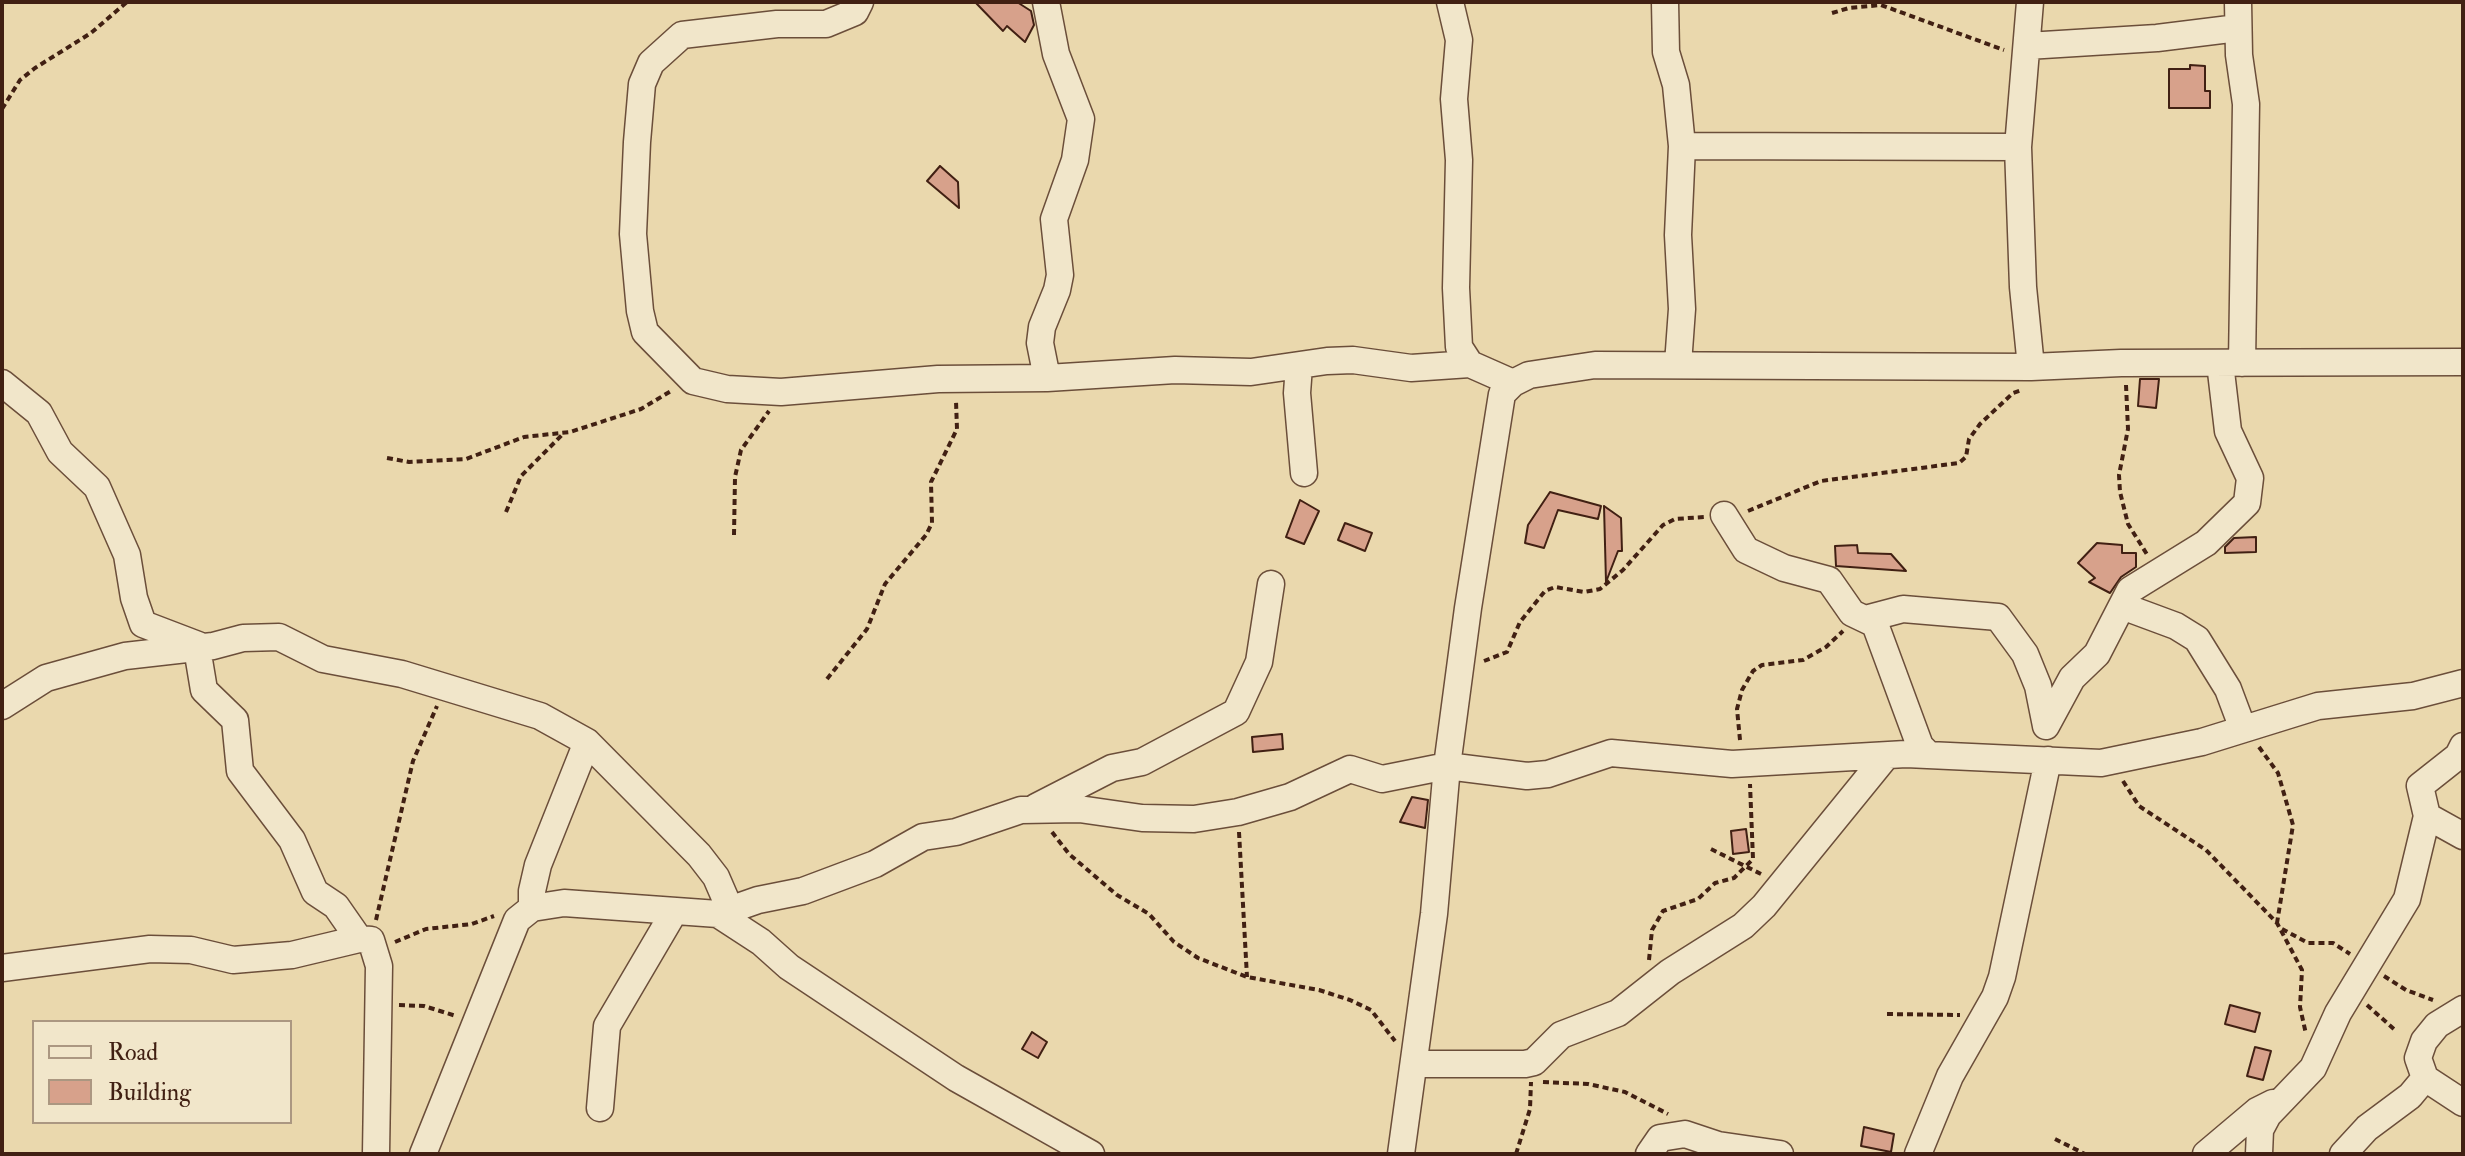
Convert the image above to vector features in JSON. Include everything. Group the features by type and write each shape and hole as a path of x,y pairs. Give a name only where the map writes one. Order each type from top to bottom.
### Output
{"street":[{"path":"860,2 855,12 843,20 826,24 777,24 682,35 651,63 642,84 633,234 640,311 645,332 693,381 727,389 781,392 955,379 1047,378 1175,370 1251,372 1353,360 1411,368 1470,364 1513,383"},
{"path":"1046,2 1056,54 1081,119 1075,160 1054,219 1060,275 1040,343 1047,378"},
{"path":"1450,2 1459,40 1454,99 1459,160 1456,303 1459,347 1470,364"},
{"path":"1665,2 1666,52 1676,85 1682,146 1678,235 1682,309 1678,364"},
{"path":"2030,2 2018,147 2023,287 2031,376"},
{"path":"2026,53 2157,38 2238,15 2246,104 2228,431 2250,478 2247,503 2206,543 2135,585 2097,654 2072,678 2046,726"},
{"path":"1682,146 2018,147"},
{"path":"1401,1154 1434,914 1447,766 1460,671 1502,394 1513,383 1529,375 1555,369 1678,364 2031,376 2121,363 2463,362"},
{"path":"1299,366 1297,393 1304,473"},
{"path":"2,383 39,413 60,452 97,487 127,555 134,598 143,624 201,648"},
{"path":"1724,515 1746,550 1784,568 1829,580 1884,644 1920,746 1929,755"},
{"path":"423,1154 473,1023 517,920 532,908 564,903 674,912 724,910 803,891 875,864 923,837 956,832 1033,808 1112,768 1142,762 1236,712 1259,662 1271,584"},
{"path":"2122,606 2176,626 2197,639 2228,689 2245,728"},
{"path":"1860,616 1903,609 1998,617 2025,654 2038,686 2052,760 2025,857 2009,953 1995,997 1950,1076 1918,1154"},
{"path":"2,706 46,678 125,656 201,648 243,638 279,637 323,659 446,686 540,716 587,742 699,855 716,877 724,910 789,967 956,1078 1089,1154"},
{"path":"201,648 204,690 217,706 235,720 240,771 292,840 315,892 336,906 365,940 379,966 376,1154"},
{"path":"1033,808 1194,819 1238,812 1290,797 1332,774 1350,769 1382,779 1447,766 1527,776 1548,774 1611,753 1746,764 1929,755 2115,760 2245,728 2318,706 2413,696 2463,683"},
{"path":"532,908 538,865 587,742"},
{"path":"2259,1154 2260,1130 2268,1115 2306,1078 2326,1034 2413,885 2427,816 2420,786 2458,756 2463,746"},
{"path":"1414,1064 1522,1074 1561,1035 1618,1013 1645,990 1754,916 1886,756"},
{"path":"2427,816 2463,836"},
{"path":"600,1108 607,1026 616,1004 674,912"},
{"path":"2,968 150,949 191,950 233,960 292,955 365,940"},
{"path":"2454,1007 2424,1041 2418,1058 2425,1078 2463,1103"},
{"path":"2343,1154 2367,1128 2410,1096 2425,1078"},
{"path":"2206,1154 2263,1107 2281,1102"},
{"path":"1649,1154 1660,1138 1685,1134 1718,1145 1780,1154"}],"path":[{"path":"2,109 27,74 91,33 127,2"},
{"path":"1832,13 1866,5 1893,8 2026,53"},
{"path":"2121,363 2128,420 2119,475 2120,492 2134,536 2159,570"},
{"path":"1460,671 1507,652 1520,622 1545,591 1555,587 1584,592 1600,589 1670,520 1759,508 1821,481 1959,463 1966,457 1969,439 1980,424 2031,376"},
{"path":"827,679 862,638 885,584 926,535 932,523 931,482 957,429 955,379"},
{"path":"387,458 409,462 466,459 524,437 563,433 641,409 693,381"},
{"path":"734,535 735,477 741,450 781,392"},
{"path":"506,512 521,476 563,433"},
{"path":"1645,990 1656,919 1663,911 1698,899 1715,883 1734,878 1753,859 1754,839 1746,764 1737,709 1746,680 1762,665 1803,660 1826,647 1860,616"},
{"path":"446,686 413,761 365,940 387,944 426,929 472,924 501,913"},
{"path":"2245,728 2278,773 2293,825 2277,923"},
{"path":"2115,760 2126,791 2139,806 2206,850 2277,923 2302,970 2301,1024 2318,1057"},
{"path":"1033,808 1069,854 1117,895 1149,914 1174,942 1198,958 1247,977 1319,990 1371,1010 1414,1064"},
{"path":"1238,812 1247,977"},
{"path":"1711,849 1747,868"},
{"path":"2281,929 2308,943 2333,943 2361,975 2369,1008 2395,1030"},
{"path":"2361,975 2454,1007"},
{"path":"377,1012 413,1004 440,1009 473,1023"},
{"path":"1887,1014 1941,1013 1982,1019"},
{"path":"1516,1154 1530,1109 1522,1074 1588,1084 1647,1100 1672,1118 1685,1134"},
{"path":"2055,1139 2085,1154"}],"building":[{"path":"975,2 1017,2 1031,11 1034,25 1025,42 1007,26 1003,31"},
{"path":"2190,65 2205,66 2205,91 2210,91 2210,108 2169,108 2169,69 2190,69"},
{"path":"940,166 958,182 959,208 927,181"},
{"path":"2140,379 2159,379 2156,408 2138,406"},
{"path":"1550,492 1601,506 1598,519 1558,510 1544,548 1525,543 1528,525"},
{"path":"1300,500 1319,511 1304,544 1286,537"},
{"path":"1604,506 1621,518 1622,551 1618,551 1606,582"},
{"path":"1345,523 1372,533 1365,551 1338,540"},
{"path":"2256,537 2256,552 2225,553 2225,547 2234,538"},
{"path":"2097,543 2122,545 2122,553 2136,553 2136,567 2121,577 2110,593 2089,582 2095,578 2078,563"},
{"path":"1857,545 1858,553 1891,554 1906,571 1836,566 1835,546"},
{"path":"1282,734 1283,749 1253,752 1252,737"},
{"path":"1412,797 1428,800 1425,828 1400,822"},
{"path":"1746,829 1749,852 1733,854 1731,831"},
{"path":"2230,1005 2260,1013 2255,1032 2225,1024"},
{"path":"1032,1032 1047,1042 1038,1058 1022,1049"},
{"path":"2255,1047 2271,1051 2263,1080 2247,1076"},
{"path":"1864,1127 1894,1134 1891,1152 1861,1146"}]}
